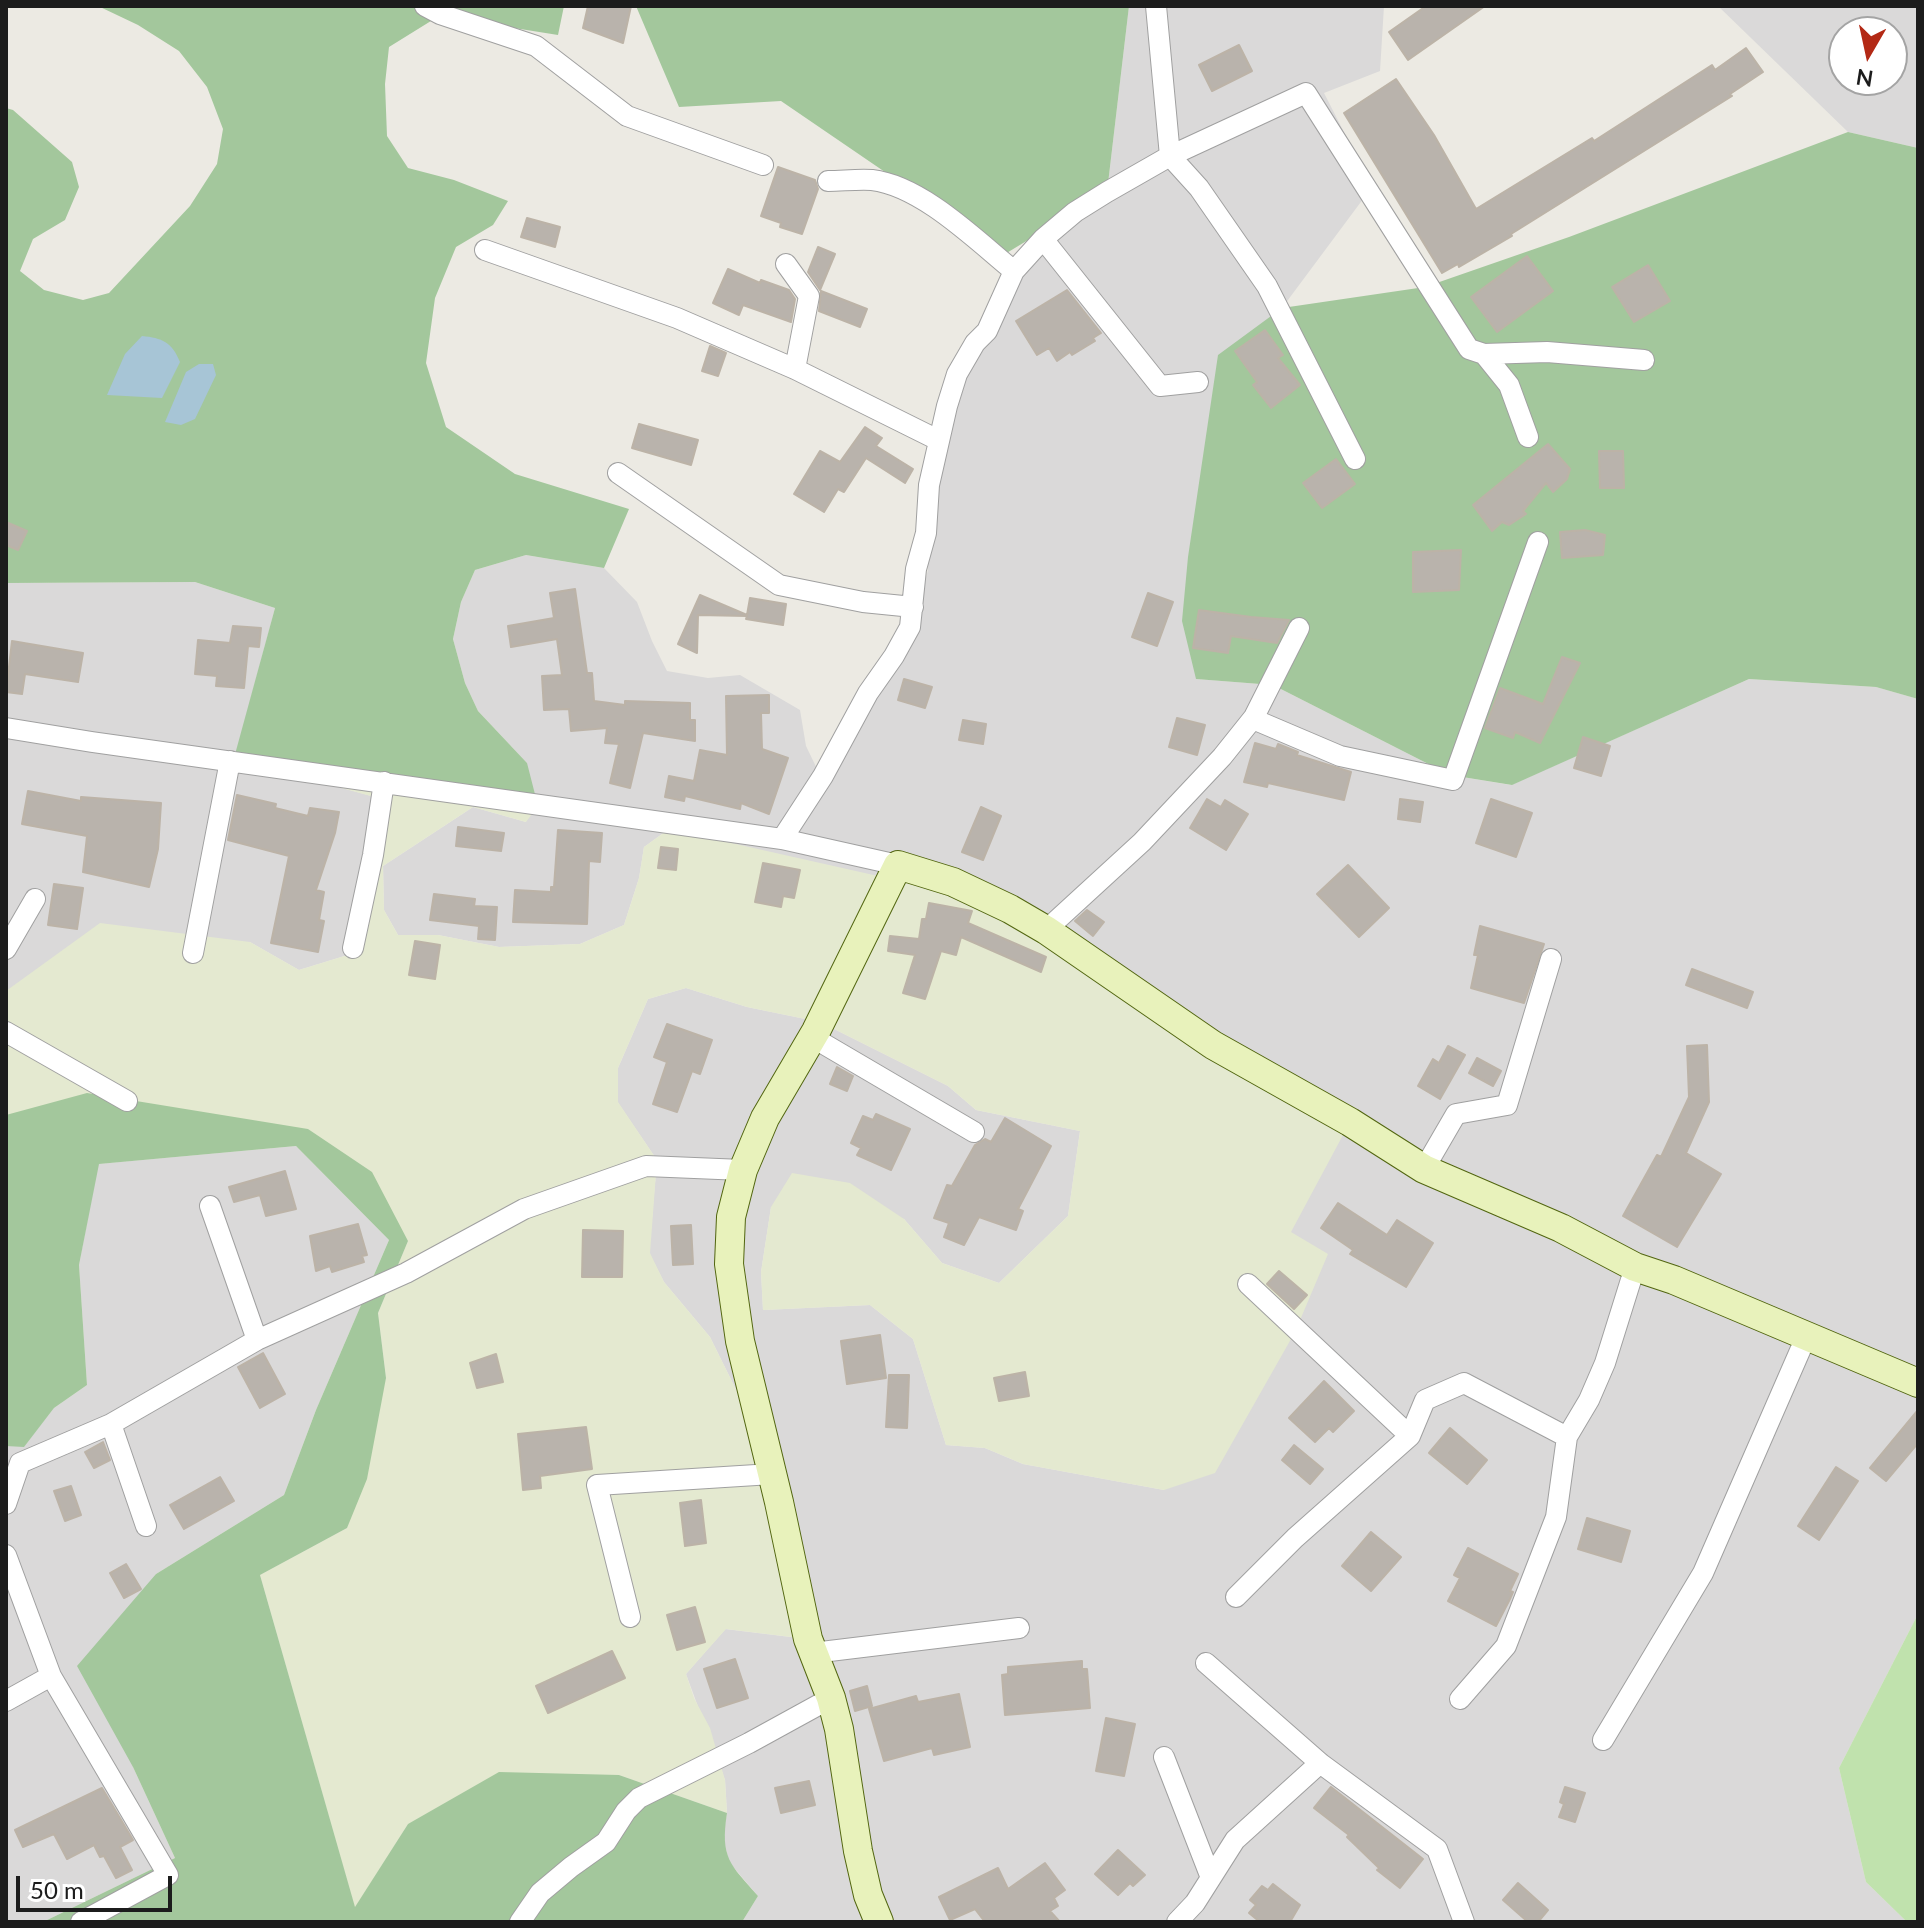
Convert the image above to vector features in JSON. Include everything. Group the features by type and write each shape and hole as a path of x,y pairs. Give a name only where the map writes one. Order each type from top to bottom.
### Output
{"street":[{"path":"425,6 440,14 536,46 627,116 763,165"},
{"path":"1156,6 1170,156 1199,188 1267,286 1355,459"},
{"path":"782,839 823,776 868,693 910,627 916,569 926,533 929,485 957,374 975,343 987,331 1014,271 1043,239 1075,212 1170,156 1306,93 1469,349 1484,354 1547,352 1644,360"},
{"path":"828,181 874,181 895,187 939,211 1014,271"},
{"path":"1043,239 1160,386 1198,382"},
{"path":"485,250 677,318 795,369 938,440"},
{"path":"786,264 809,296 795,369"},
{"path":"1484,354 1509,385 1528,437"},
{"path":"618,473 779,585 863,602 913,607"},
{"path":"1253,719 1340,756 1453,780 1538,542"},
{"path":"1046,930 1180,804 1253,719 1299,628"},
{"path":"6,728 782,839 898,865 953,882 1046,930 1213,1045 1350,1122 1424,1169 1561,1228 1635,1267 1674,1280 1918,1383"},
{"path":"193,953 230,761"},
{"path":"353,948 373,855 384,782"},
{"path":"879,1922 868,1895 858,1851 839,1729 804,1624 740,1341 729,1264 731,1217 743,1170 765,1118 812,1037 898,865"},
{"path":"6,948 35,899"},
{"path":"1424,1169 1456,1114 1507,1105 1551,959"},
{"path":"6,1032 127,1101"},
{"path":"812,1037 974,1132"},
{"path":"6,1504 20,1463 111,1424 257,1340 406,1273 524,1209 646,1166 743,1170"},
{"path":"210,1206 257,1340"},
{"path":"1460,1699 1506,1646 1556,1517 1567,1437 1589,1400 1605,1363 1635,1267"},
{"path":"1248,1284 1410,1436"},
{"path":"1603,1740 1703,1573 1806,1337"},
{"path":"1236,1597 1295,1538 1410,1436 1425,1400 1464,1383 1567,1437"},
{"path":"111,1424 146,1526"},
{"path":"630,1617 597,1485 772,1474"},
{"path":"6,1555 51,1676 168,1875 81,1922"},
{"path":"813,1653 1019,1628"},
{"path":"1206,1663 1320,1763 1437,1849 1464,1922"},
{"path":"6,1701 51,1676"},
{"path":"520,1922 540,1893 606,1842 626,1811 639,1798 831,1698"},
{"path":"1164,1757 1211,1878"},
{"path":"1177,1922 1195,1903 1235,1840 1320,1763"}],"shaded area":[{"path":"1129,6 1384,6 1380,71 1324,93 1372,187 1282,308 1196,679 1273,685 1450,775 1511,785 1749,679 1876,687 1918,699 1918,1614 1839,1768 1866,1882 1907,1922 742,1922 758,1896 729,1862 723,1838 727,1813 725,1780 686,1674 725,1629 807,1639 758,1434 710,1337 664,1282 649,1253 657,1160 618,1103 618,1068 648,999 686,988 747,1007 820,1022 948,1086 976,1110 1080,1131 1068,1216 999,1283 942,1263 904,1219 771,1207 761,1272 763,1310 870,1305 913,1339 946,1445 985,1448 1023,1464 1164,1490 1290,1232 669,829 644,847 639,878 624,925 580,944 499,947 438,935 398,935 384,910 383,866 473,807 526,822 527,763 478,711 465,683 453,639 461,602 475,570 526,555 604,568 637,602 667,671 708,678 740,675 800,710 806,746 820,775 906,650 928,570 927,520 955,372 984,314 1015,271 1107,192"},
{"path":"1718,6 1918,6 1918,148 1848,132"},
{"path":"195,582 275,608 235,758 393,802 351,954 299,970 250,942 6,991 6,583"},
{"path":"296,1146 389,1240 316,1410 284,1495 156,1574 133,1767 175,1858 43,1922 6,1922 6,1446 24,1446 54,1408 87,1385 79,1265 98,1164"}],"green space":[{"path":"98,6 564,6 558,35 439,16 389,47 385,84 387,136 408,168 454,180 508,201 493,225 456,247 435,298 426,363 446,427 515,474 629,509 604,568 526,555 475,570 461,602 453,639 465,683 478,711 527,763 538,806 234,758 275,608 195,582 6,583 6,108 13,110 72,162 79,187 65,220 33,239 20,271 44,290 83,300 109,293 190,206 217,164 223,129 207,87 179,51 138,25"},
{"path":"636,6 1129,6 1107,192 1005,254 781,101 679,107"},
{"path":"1848,132 1918,148 1918,699 1876,687 1749,679 1512,785 1450,775 1273,685 1196,679 1182,621 1188,557 1218,355 1282,308 1425,287 1569,237"},
{"path":"234,758 538,806 526,822 473,807 383,866 384,910 398,935 438,935 499,947 580,944 624,925 639,878 644,847 669,829 998,903 1350,1122 1291,1232 1328,1254 1295,1332 1215,1473 1164,1490 1023,1464 985,1448 946,1445 913,1339 870,1305 763,1310 761,1272 771,1207 792,1173 850,1183 904,1219 942,1263 999,1283 1068,1216 1080,1131 976,1110 948,1086 820,1022 747,1007 686,988 648,999 618,1068 618,1102 657,1160 650,1253 664,1282 710,1337 758,1434 808,1639 726,1629 686,1674 694,1698 710,1728 725,1780 727,1813 619,1775 408,1824 355,1908 260,1575 347,1528 386,1378 378,1313 408,1241 308,1129 20,1113 6,1115 6,991 100,923 250,942 299,970 351,954 392,802"},
{"path":"87,1093 308,1129 372,1172 408,1241 378,1313 386,1378 367,1479 347,1528 260,1575 355,1907 408,1824 499,1772 619,1775 727,1813 726,1851 734,1868 758,1896 742,1922 43,1922 175,1858 133,1767 77,1666 156,1574 284,1495 316,1410 389,1240 296,1146 99,1164 79,1265 87,1385 54,1408 24,1447 6,1446 6,1115"},
{"path":"1918,1614 1918,1922 1907,1922 1866,1882 1839,1768"}],"water":[{"path":"142,336 166,342 180,362 162,398 107,395 125,354"},
{"path":"199,364 213,364 216,375 195,419 181,425 165,422 186,372"}],"building":[{"path":"588,6 631,6 623,43 583,28"},
{"path":"1426,6 1485,6 1408,60 1389,32"},
{"path":"1239,45 1252,71 1212,91 1199,65"},
{"path":"1746,48 1763,72 1730,94 1732,96 1512,236 1459,267 1458,264 1442,273 1344,113 1396,79 1434,135 1476,209 1592,138 1594,141 1712,65 1715,70"},
{"path":"778,167 815,180 818,189 802,234 780,227 781,223 761,216"},
{"path":"527,218 560,227 555,247 521,237"},
{"path":"818,247 835,254 820,290 808,272"},
{"path":"1527,256 1553,291 1497,332 1471,297"},
{"path":"1648,265 1670,301 1634,322 1612,287"},
{"path":"728,269 760,283 761,280 789,290 795,299 791,322 743,305 739,315 713,303"},
{"path":"1067,290 1101,333 1093,338 1095,341 1057,361 1049,348 1037,355 1016,321"},
{"path":"821,291 867,309 860,327 819,311"},
{"path":"1265,330 1283,355 1278,358 1300,385 1271,408 1253,385 1257,382 1235,351"},
{"path":"710,346 726,353 718,376 702,371"},
{"path":"639,424 698,440 691,465 632,448"},
{"path":"865,427 882,438 876,446 913,469 905,483 866,458 844,492 838,489 824,512 794,494 820,451 840,462"},
{"path":"1548,444 1570,469 1567,479 1553,492 1546,483 1523,511 1526,514 1509,525 1502,522 1492,531 1473,505"},
{"path":"1599,451 1623,451 1624,488 1600,488"},
{"path":"1336,459 1355,484 1322,508 1303,483"},
{"path":"6,522 27,531 18,550 6,545"},
{"path":"1585,530 1605,535 1603,555 1562,558 1560,532"},
{"path":"1461,550 1459,590 1413,592 1413,552"},
{"path":"575,589 587,673 592,673 594,701 625,705 625,701 690,703 690,720 695,720 695,741 643,733 630,788 610,783 619,744 605,743 607,728 571,731 569,709 544,710 542,676 562,675 557,639 511,647 508,626 554,618 550,593"},
{"path":"1148,593 1173,602 1157,646 1132,637"},
{"path":"700,595 747,615 750,598 786,604 783,625 746,619 747,616 698,615 697,653 678,644"},
{"path":"1199,610 1289,620 1277,643 1231,636 1228,653 1193,648"},
{"path":"233,626 261,628 259,647 248,646 244,688 216,686 217,676 195,674 198,640 230,643"},
{"path":"12,641 83,653 78,682 25,674 22,694 6,692"},
{"path":"1562,657 1580,663 1540,743 1515,732 1513,738 1485,728 1500,688 1543,704"},
{"path":"904,679 932,687 925,708 898,700"},
{"path":"769,695 769,713 761,713 762,749 788,758 769,814 741,803 740,809 685,796 684,801 665,797 669,776 694,781 700,750 727,755 726,696"},
{"path":"1177,718 1205,725 1197,755 1169,747"},
{"path":"963,720 986,724 983,744 959,740"},
{"path":"1583,737 1610,746 1601,776 1574,768"},
{"path":"1255,743 1276,749 1278,744 1298,752 1297,755 1351,772 1344,800 1268,783 1267,787 1244,782"},
{"path":"28,791 81,801 81,797 161,803 158,849 149,887 83,872 87,836 22,824"},
{"path":"237,795 276,804 275,808 308,816 310,808 339,812 316,890 324,892 319,920 324,921 318,952 271,943 289,856 228,840"},
{"path":"1207,799 1221,807 1225,800 1248,814 1226,850 1190,828"},
{"path":"1400,799 1423,802 1420,822 1398,819"},
{"path":"1491,799 1532,813 1516,857 1476,843"},
{"path":"981,807 1001,816 983,860 962,852"},
{"path":"458,827 504,833 501,851 456,846"},
{"path":"558,830 602,833 600,862 589,861 587,924 513,922 515,890 551,892 551,887 554,887"},
{"path":"661,847 678,849 676,870 658,868"},
{"path":"763,863 800,870 794,898 783,896 781,907 755,902"},
{"path":"1348,865 1389,908 1359,937 1317,894"},
{"path":"54,884 83,888 77,929 48,925"},
{"path":"434,894 475,899 474,906 497,907 495,940 478,939 479,926 430,920"},
{"path":"929,903 972,911 968,923 1046,957 1041,972 961,937 956,955 941,951 925,999 903,993 915,955 888,951 890,936 919,939 922,919 926,919"},
{"path":"1087,910 1104,922 1093,936 1075,921"},
{"path":"1480,926 1544,944 1524,1003 1471,988"},
{"path":"415,941 440,945 435,979 409,975"},
{"path":"1692,969 1753,992 1747,1008 1686,985"},
{"path":"667,1024 712,1040 700,1074 692,1071 677,1112 653,1104 667,1062 654,1057"},
{"path":"1707,1045 1709,1102 1686,1153 1721,1174 1677,1247 1623,1216 1657,1155 1661,1157 1689,1097 1687,1046"},
{"path":"1448,1046 1465,1055 1440,1099 1418,1086 1433,1059 1439,1063"},
{"path":"1477,1058 1501,1071 1493,1086 1469,1073"},
{"path":"837,1067 853,1076 847,1091 830,1084"},
{"path":"876,1114 910,1129 891,1170 857,1155 861,1148 851,1143 863,1116 873,1120"},
{"path":"1005,1118 1051,1146 1018,1209 1023,1211 1016,1230 979,1217 964,1245 944,1237 949,1223 934,1218 947,1185 952,1186 975,1145 985,1139 991,1142"},
{"path":"285,1171 296,1209 266,1216 260,1195 234,1202 229,1187"},
{"path":"1338,1203 1387,1235 1397,1220 1433,1243 1406,1287 1350,1254 1353,1250 1321,1228"},
{"path":"358,1224 367,1255 362,1256 364,1262 332,1272 330,1266 316,1271 310,1236"},
{"path":"691,1225 693,1264 673,1265 671,1226"},
{"path":"583,1230 623,1231 622,1277 582,1277"},
{"path":"1279,1271 1307,1295 1294,1309 1267,1284"},
{"path":"880,1335 886,1378 847,1384 841,1341"},
{"path":"263,1353 285,1394 260,1408 238,1367"},
{"path":"496,1354 503,1382 477,1388 470,1363"},
{"path":"1025,1372 1029,1396 999,1401 994,1378"},
{"path":"889,1375 909,1375 907,1428 886,1427"},
{"path":"1324,1381 1354,1411 1333,1432 1329,1428 1315,1442 1289,1418"},
{"path":"1918,1410 1918,1443 1886,1481 1870,1468"},
{"path":"586,1427 592,1469 540,1476 541,1488 523,1490 518,1434"},
{"path":"1450,1428 1487,1460 1467,1484 1429,1453"},
{"path":"103,1442 110,1460 94,1468 85,1452"},
{"path":"1294,1445 1323,1469 1310,1484 1282,1460"},
{"path":"1836,1467 1858,1481 1819,1540 1798,1526"},
{"path":"220,1477 234,1501 184,1529 170,1505"},
{"path":"71,1486 81,1515 65,1521 54,1491"},
{"path":"701,1500 706,1543 685,1546 680,1503"},
{"path":"1587,1518 1630,1531 1621,1562 1578,1549"},
{"path":"1371,1532 1401,1557 1371,1591 1342,1566"},
{"path":"1468,1548 1518,1574 1510,1591 1513,1592 1496,1626 1448,1601 1460,1578 1454,1575"},
{"path":"126,1564 141,1589 124,1598 110,1573"},
{"path":"695,1607 705,1642 677,1650 667,1615"},
{"path":"612,1651 625,1678 548,1713 536,1686"},
{"path":"735,1659 748,1698 717,1708 704,1669"},
{"path":"1082,1661 1082,1669 1087,1669 1090,1708 1005,1715 1002,1675 1008,1674 1008,1667"},
{"path":"867,1686 872,1706 855,1711 850,1691"},
{"path":"959,1694 970,1747 934,1755 932,1748 884,1761 869,1709 916,1696 918,1702"},
{"path":"1106,1718 1135,1724 1124,1776 1096,1771"},
{"path":"809,1781 815,1805 781,1813 775,1788"},
{"path":"1331,1787 1423,1859 1400,1888 1377,1870 1379,1868 1347,1837 1349,1835 1314,1808"},
{"path":"1565,1787 1585,1793 1575,1822 1559,1817"},
{"path":"102,1788 133,1840 120,1847 132,1870 116,1878 94,1845 67,1859 54,1834 23,1847 15,1830"},
{"path":"1118,1850 1145,1875 1133,1886 1130,1883 1118,1895 1095,1874"},
{"path":"1045,1863 1065,1890 1054,1898 1058,1906 1050,1911 1060,1922 985,1922 975,1909 950,1920 939,1897 998,1868 1008,1889"},
{"path":"1518,1883 1548,1910 1538,1922 1528,1922 1503,1900"},
{"path":"1273,1884 1300,1905 1290,1922 1260,1922 1249,1913 1256,1905 1250,1900 1262,1886 1268,1890"}]}
